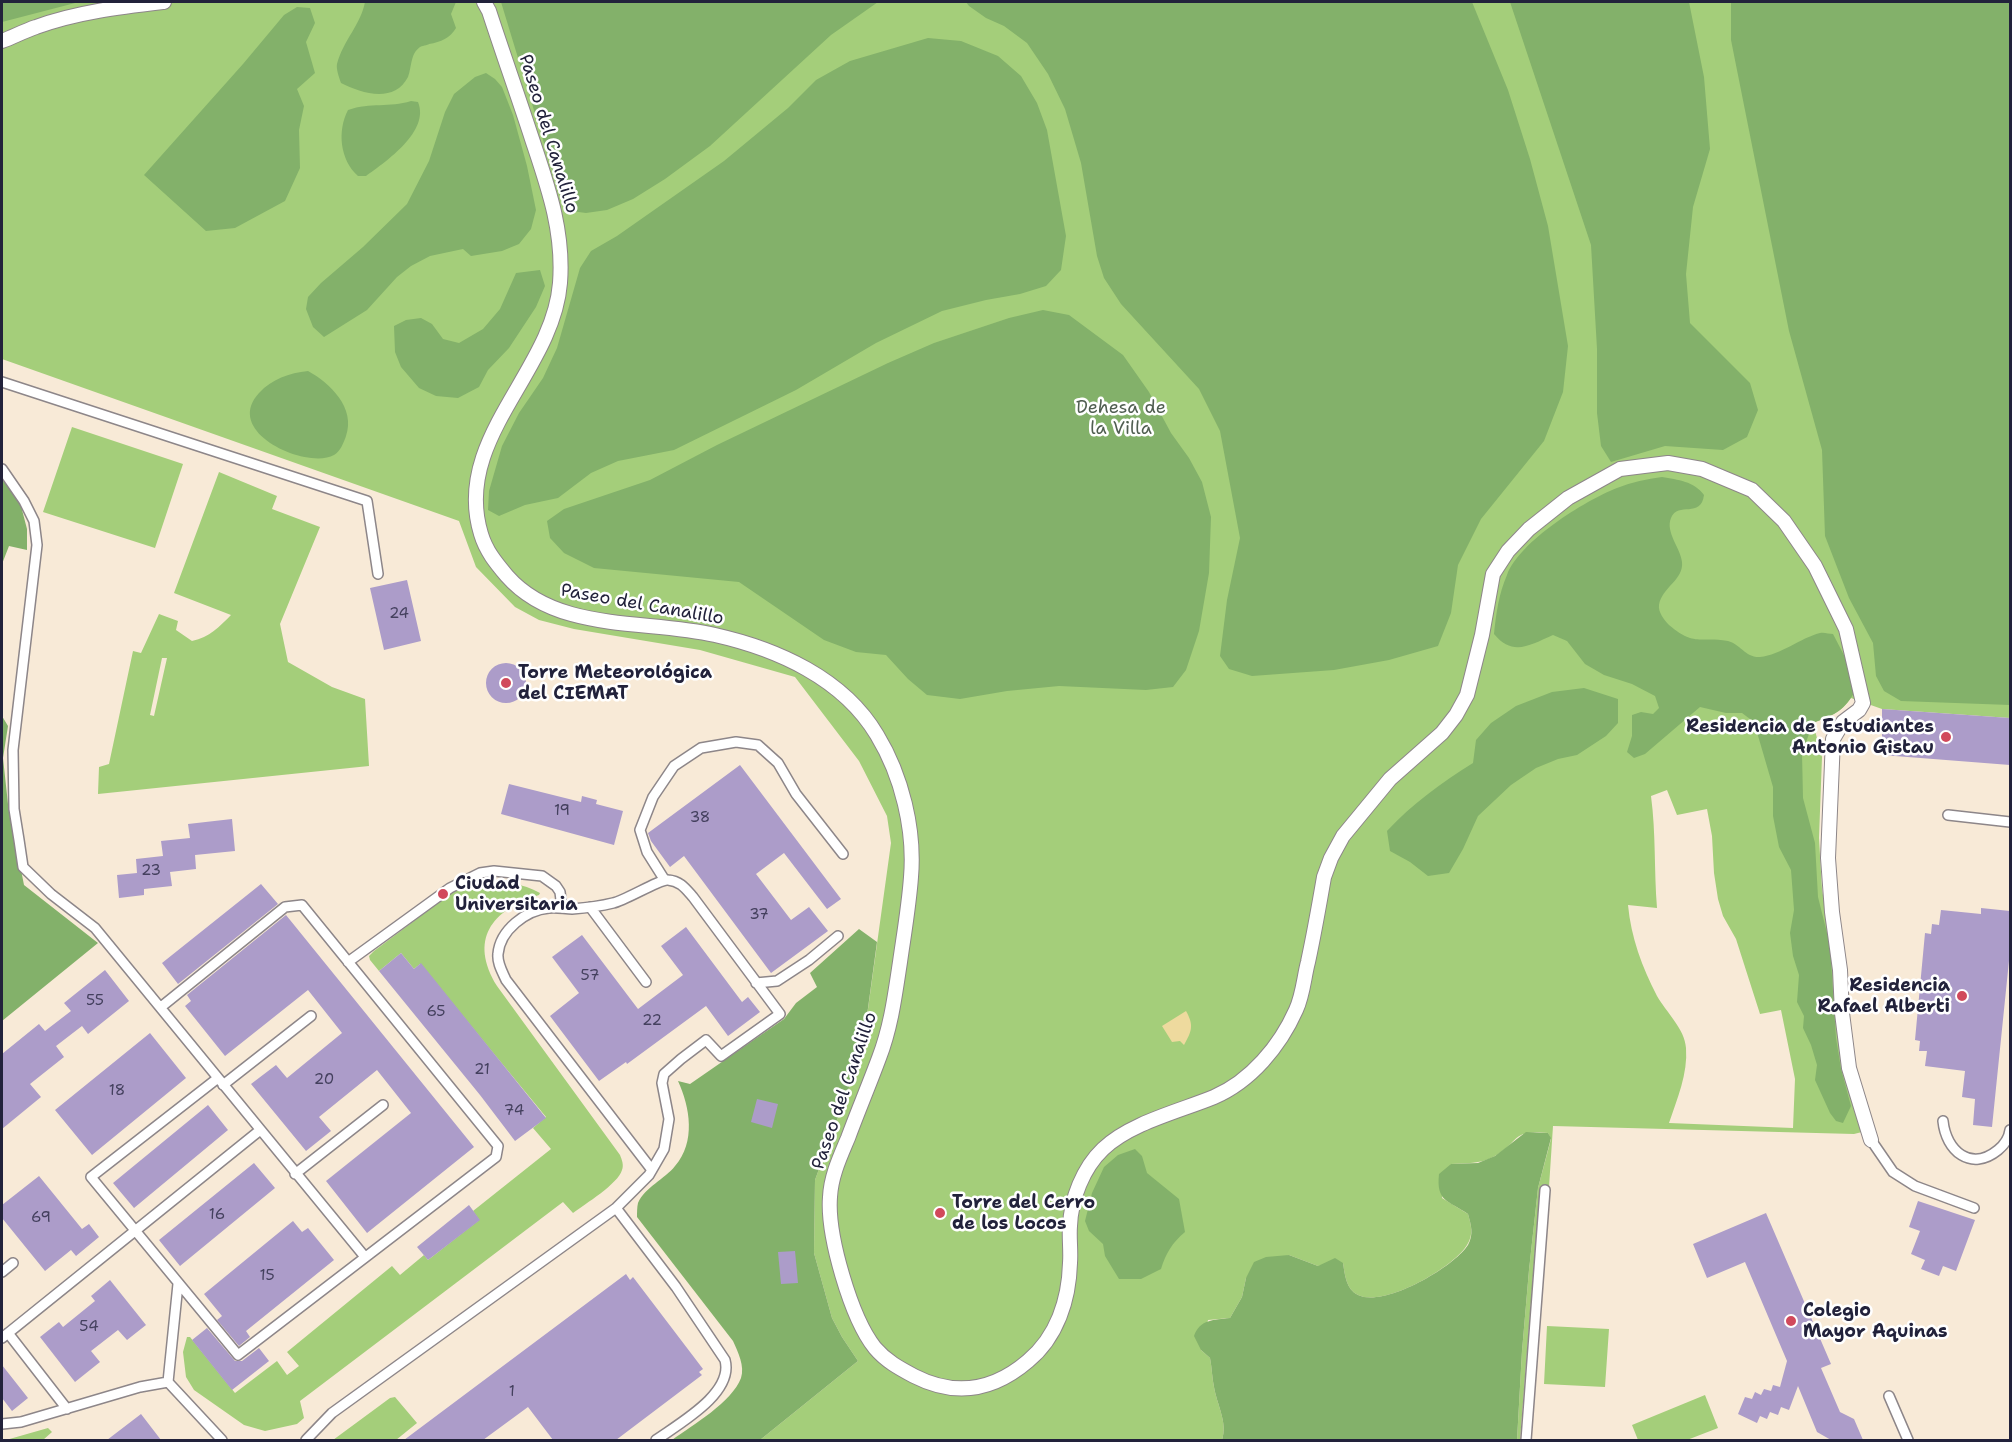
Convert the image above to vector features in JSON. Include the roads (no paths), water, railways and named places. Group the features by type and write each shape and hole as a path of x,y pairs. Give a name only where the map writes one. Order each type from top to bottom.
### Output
{"street":[{"path":"2,41 37,27 102,10 164,2"},
{"name":"Paseo del Canalillo","path":"484,2 547,184 560,235 560,283 556,307 540,347 487,443 480,466 476,507 478,526 485,545 493,560 516,586 547,607 566,613 608,620 717,635 792,660 818,676 854,704 877,735 897,778 912,848 911,878 892,1017 881,1055 834,1173 829,1197 830,1221 850,1299 874,1347 892,1364 936,1386 958,1389 988,1385 1007,1377 1035,1355 1053,1333 1065,1299 1070,1267 1070,1220 1074,1200 1088,1167 1114,1140 1142,1125 1224,1093 1239,1084 1265,1058 1281,1037 1299,1006 1324,877 1330,858 1343,836 1389,779 1442,733 1456,715 1467,695 1482,635 1493,574 1508,551 1529,529 1568,498 1620,469 1668,463 1702,469 1752,490 1784,522 1815,566 1846,629 1863,703 1859,711 1843,722 1833,739 1828,858 1849,1068 1871,1140"}],"lane":[{"path":"2,382 367,501 378,574"},
{"path":"2,469 24,501 34,521 37,545 12,750 14,809 23,867 51,894 95,928 365,1257"},
{"path":"664,879 647,852 640,830 653,797 674,766 701,748 736,742 758,745 778,763 796,794 843,854"},
{"path":"1948,815 2010,822"},
{"path":"348,962 450,888 480,873 494,871 542,876 556,886 560,892 561,908"},
{"path":"306,1440 332,1413 616,1208 649,1175 664,1149 669,1119 662,1083 664,1074 706,1040 721,1056 780,1014 693,897 680,882 664,879 621,900 590,907 542,909 512,925 502,939 498,953 499,966 506,980 651,1170"},
{"path":"161,1006 285,907 302,905 498,1146 496,1157 238,1355 91,1177 310,1016"},
{"path":"590,907 646,982"},
{"path":"756,982 777,981 809,960 838,936"},
{"path":"295,1174 383,1105"},
{"path":"1943,1121 1944,1132 1956,1152 1971,1158 1991,1155 2010,1135 2010,1130"},
{"path":"67,1408 5,1335 260,1131"},
{"path":"1871,1140 1893,1172 1915,1186 1974,1208"},
{"path":"1526,1440 1545,1190"},
{"path":"616,1208 676,1287 725,1360 727,1370 721,1385 708,1402 656,1440"},
{"path":"2,1272 13,1263"},
{"path":"178,1284 168,1382 222,1440"},
{"path":"2,1424 21,1422 140,1387 168,1382"},
{"path":"1889,1396 1908,1440"}],"place":[{"name":"Torre Meteorológica del CIEMAT","path":"506,683"},
{"name":"Residencia de Estudiantes Antonio Gistau","path":"1946,737"},
{"name":"Ciudad Universitaria","path":"443,894"},
{"name":"Residencia Rafael Alberti","path":"1962,996"},
{"name":"Torre del Cerro de los Locos","path":"940,1213"},
{"name":"Colegio Mayor Aquinas","path":"1791,1321"}],"park label":[{"name":"Dehesa de la Villa","path":"1121,418"}]}
